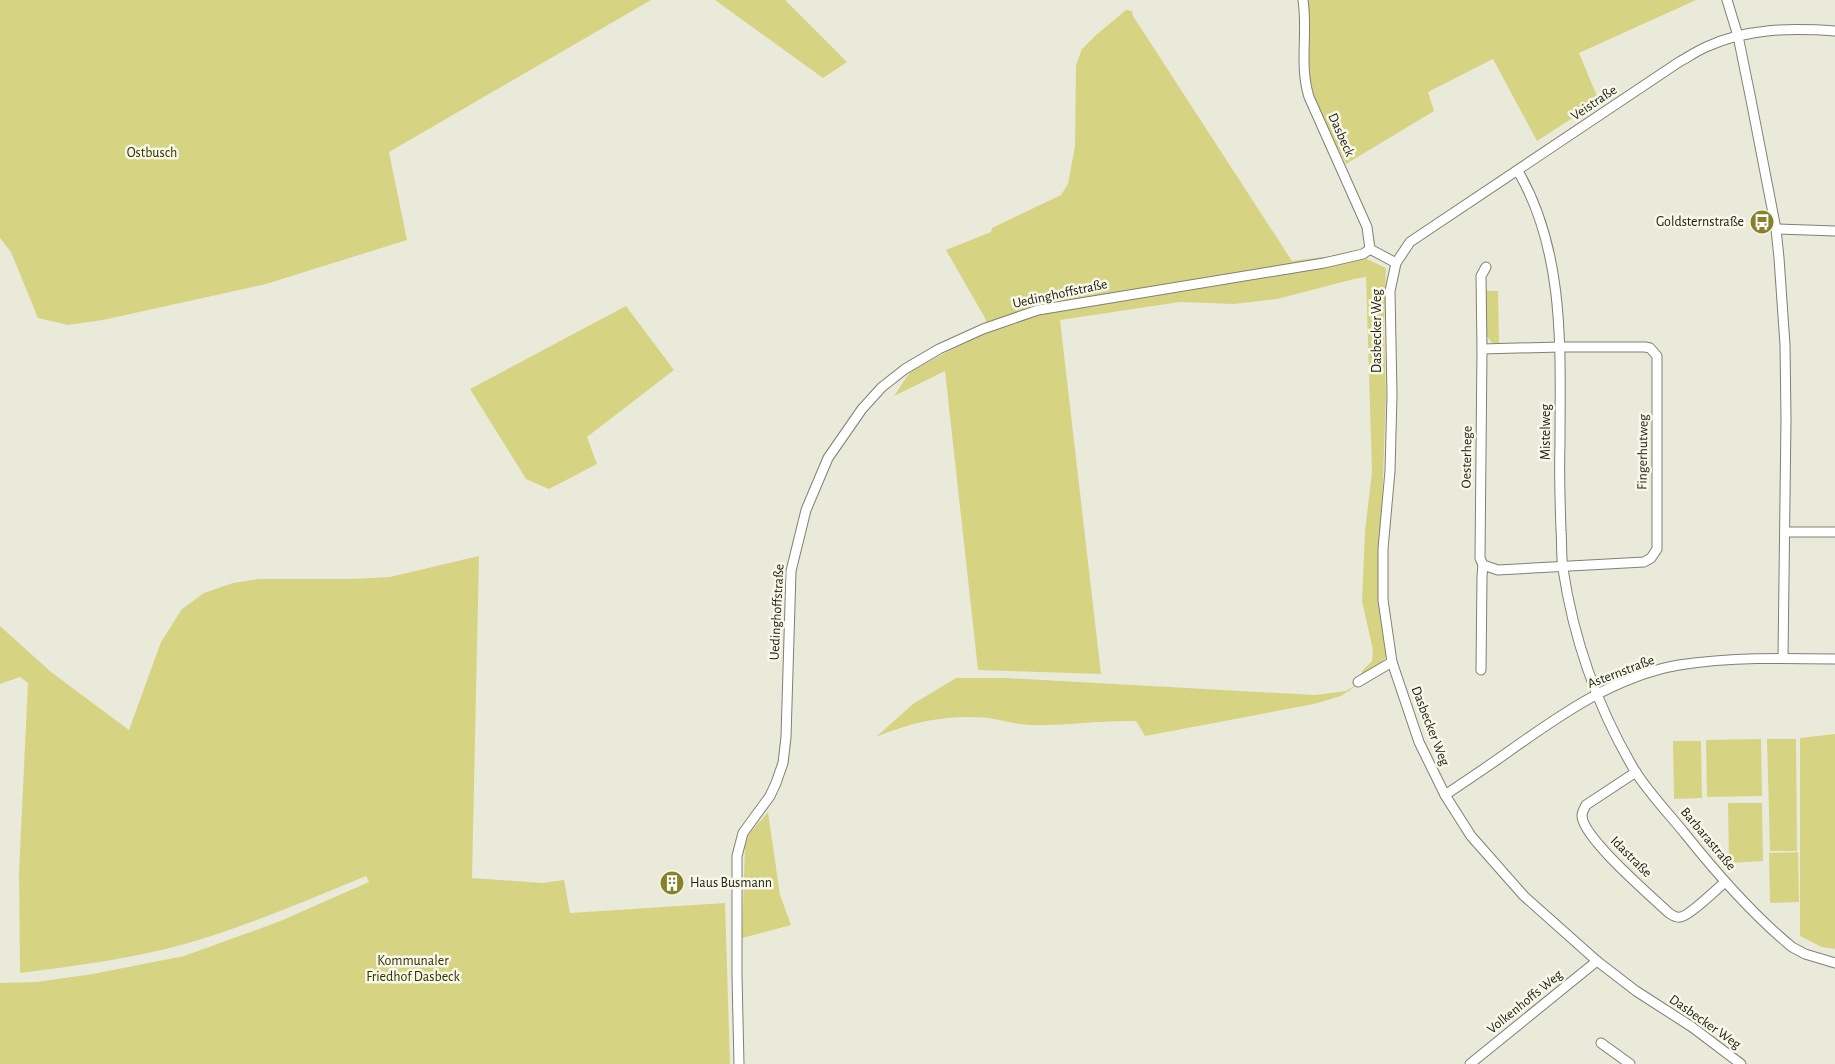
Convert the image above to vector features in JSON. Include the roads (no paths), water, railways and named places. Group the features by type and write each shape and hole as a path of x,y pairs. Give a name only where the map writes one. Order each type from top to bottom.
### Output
{"street":[{"name":"Dasbeck","path":"1303,0 1305,28 1304,82 1365,221 1369,233 1370,249"},
{"path":"1727,0 1738,36 1776,229 1784,345 1785,532 1783,658"},
{"name":"Veistraße","path":"1396,263 1410,242 1679,62 1706,47 1738,36 1780,30 1835,31"},
{"name":"Mistelweg","path":"1518,171 1532,199 1547,241 1556,291 1560,347 1559,480 1563,567 1577,640 1583,662 1596,695"},
{"path":"1776,229 1835,231"},
{"path":"1370,249 1396,263"},
{"name":"Uedinghoffstraße","path":"739,1064 737,856 743,832 770,796 783,763 786,737 791,571 806,510 828,458 862,409 882,387 905,369 948,345 1012,318 1038,310 1083,301 1324,263 1364,254 1370,249"},
{"name":"Dasbecker Weg","path":"1396,263 1390,291 1392,395 1390,471 1383,549 1383,600 1392,662 1419,742 1445,795 1471,836 1524,896 1597,961 1636,992 1692,1027 1729,1060 1741,1064"},
{"name":"Oesterhege","path":"1482,670 1483,565 1480,558 1481,276 1486,268"},
{"path":"1482,349 1560,347"},
{"name":"Fingerhutweg","path":"1560,347 1650,348 1657,356 1658,367 1657,549 1650,560 1644,562 1563,567"},
{"path":"1785,532 1835,532"},
{"path":"1483,565 1498,570 1563,567"},
{"name":"Asternstraße","path":"1445,795 1548,723 1596,695 1622,683 1678,666 1720,661 1783,658 1835,659"},
{"path":"1358,682 1392,662"},
{"name":"Barbarastraße","path":"1596,695 1636,772 1725,882 1792,947 1805,954 1835,963"},
{"name":"Idastraße","path":"1636,772 1586,805 1583,810 1583,821 1592,838 1655,900 1680,918 1689,913 1725,882"},
{"name":"Volkenhoffs Weg","path":"1470,1064 1597,961"},
{"path":"1600,1043 1630,1064"}],"place":[{"name":"Goldsternstraße","path":"1762,222"},
{"name":"Haus Busmann","path":"672,883"}],"park label":[{"name":"Ostbusch","path":"152,153"},
{"name":"Kommunaler Friedhof Dasbeck","path":"413,970"}]}
